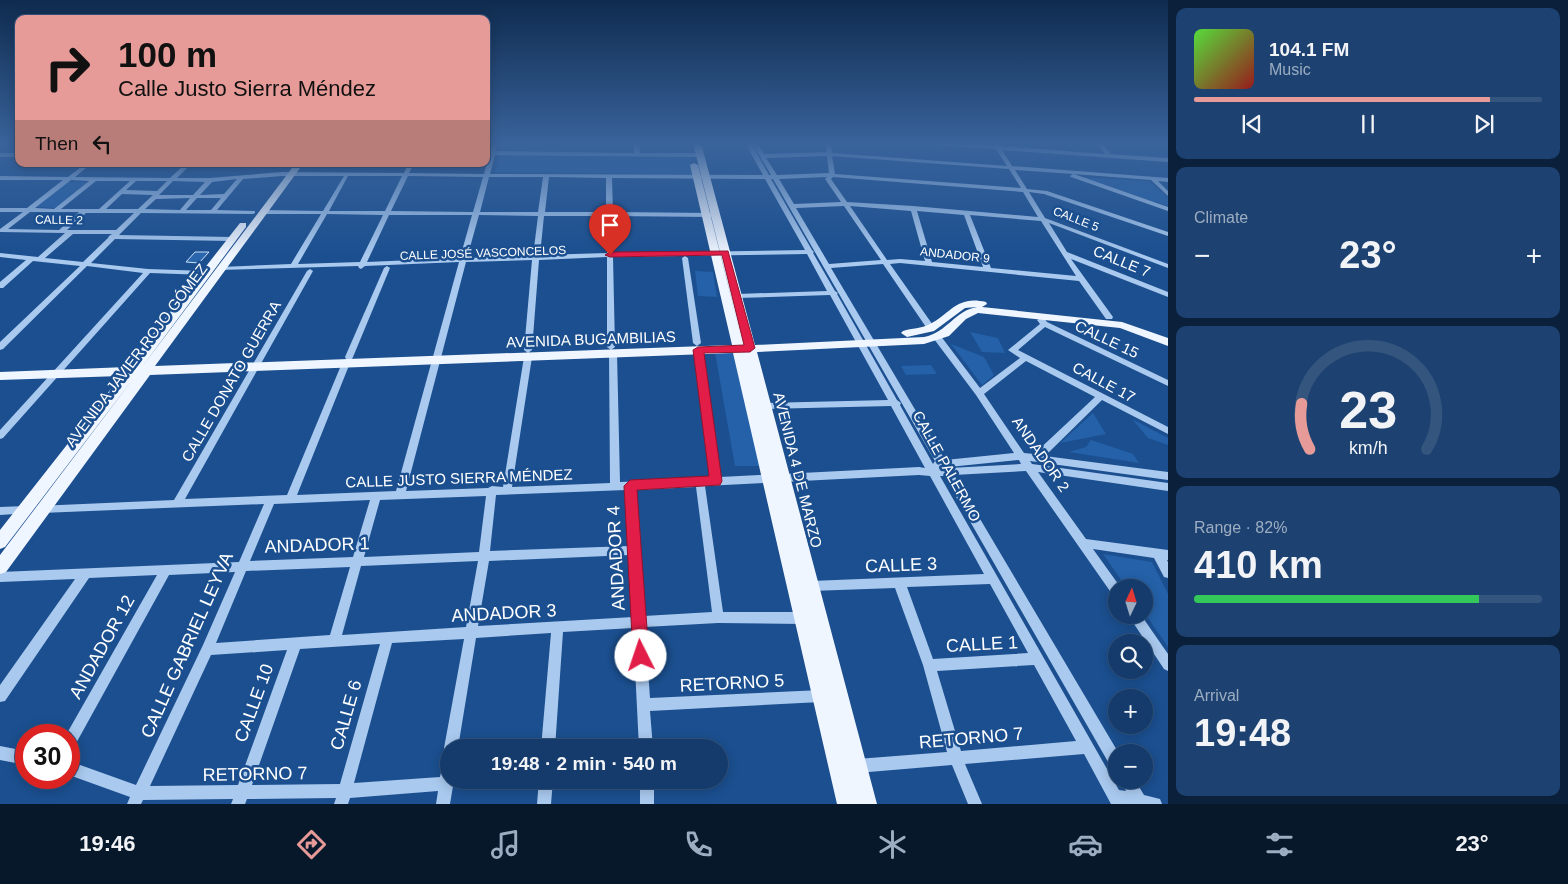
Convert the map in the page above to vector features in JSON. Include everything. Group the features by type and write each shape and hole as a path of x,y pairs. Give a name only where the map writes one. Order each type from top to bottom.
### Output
{"main road":[{"name":"AVENIDA JAVIER ROJO GÓMEZ","path":"0,542 24,510 224,269 258,212 281,181"},
{"name":"AVENIDA 4 DE MARZO","path":"703,181 711,215 737,296 743,345 765,406 776,478 803,618 847,804"},
{"name":"AVENIDA JAVIER ROJO GÓMEZ","path":"0,566 43,509 206,273 232,239 258,212"},
{"name":"AVENIDA 4 DE MARZO","path":"725,254 743,345 776,478 811,586 867,804"},
{"path":"934,333 960,305 970,303 1091,318 1132,327 1168,342"},
{"path":"934,333 947,332 964,314 972,310 1041,320 1109,317 1135,323 1168,336"},
{"name":"AVENIDA BUGAMBILIAS","path":"0,376 59,371 864,341 934,333"},
{"name":"AVENIDA BUGAMBILIAS","path":"0,369 59,371"}],"street":[{"path":"1,232 67,181"},
{"path":"56,210 93,181"},
{"path":"100,211 133,181"},
{"path":"0,347 171,181"},
{"path":"181,212 210,181"},
{"path":"212,212 239,181"},
{"path":"293,266 344,181"},
{"path":"361,267 403,181"},
{"path":"400,495 474,214 485,181"},
{"path":"507,490 528,353 540,214 545,181"},
{"path":"609,181 608,215 615,486"},
{"name":"CALLE PALERMO","path":"773,181 792,206 828,266 842,292 893,403 1117,800"},
{"name":"CALLE PALERMO","path":"773,181 808,253 831,293 907,402 1108,748"},
{"name":"ANDADOR 2","path":"832,181 934,333 979,393 1021,456 1109,579"},
{"path":"876,181 1053,194 1168,234"},
{"path":"1018,181 1080,279 1109,317"},
{"path":"1086,181 1168,209"},
{"path":"1155,181 1168,194"},
{"path":"120,192 157,195 225,196"},
{"path":"1026,192 1052,196 1168,238"},
{"name":"CALLE 5","path":"792,206 846,204 1043,219 1168,266"},
{"path":"913,208 929,263"},
{"path":"0,210 711,215"},
{"path":"60,232 84,211"},
{"path":"966,213 988,270"},
{"name":"CALLE 2","path":"1,232 71,232 114,235"},
{"path":"40,259 71,232"},
{"path":"114,235 232,239"},
{"name":"CALLE JOSÉ VASCONCELOS","path":"224,269 239,273 310,271 462,262 819,252"},
{"name":"CALLE JOSÉ VASCONCELOS","path":"610,257 685,258 725,254"},
{"name":"CALLE 7","path":"1066,254 1168,295"},
{"path":"0,255 148,271 206,273"},
{"path":"0,286 32,258"},
{"path":"685,258 716,481"},
{"name":"ANDADOR 9","path":"828,266 885,261 929,263 1080,279"},
{"name":"CALLE JOSÉ VASCONCELOS","path":"224,269 293,266 387,268 462,262"},
{"path":"290,500 387,268"},
{"path":"0,436 148,271"},
{"name":"CALLE DONATO GUERRA","path":"176,504 310,271"},
{"path":"737,296 842,292"},
{"name":"CALLE 17","path":"1041,320 1012,350 1168,431"},
{"name":"CALLE 15","path":"1041,320 1168,383"},
{"path":"979,393 1026,357"},
{"path":"1037,458 1101,396"},
{"path":"765,406 907,402"},
{"path":"945,468 1021,456 1168,476"},
{"path":"945,468 1030,467 1168,487"},
{"name":"CALLE JUSTO SIERRA MÉNDEZ","path":"0,511 630,486 919,471 945,468"},
{"path":"700,482 718,617"},
{"name":"ANDADOR 4","path":"630,486 646,739"},
{"path":"453,739 484,556 492,490"},
{"path":"335,640 376,496"},
{"name":"CALLE GABRIEL LEYVA","path":"136,799 207,649 271,500"},
{"path":"1084,543 1163,554 1168,572"},
{"name":"ANDADOR 1","path":"0,577 242,565 634,550"},
{"name":"ANDADOR 12","path":"79,724 166,570"},
{"path":"0,696 86,573"},
{"name":"CALLE 3","path":"811,586 992,579"},
{"path":"899,582 929,665 956,758 974,804"},
{"name":"ANDADOR 3","path":"207,649 718,617 803,618"},
{"path":"1140,624 1168,665"},
{"path":"549,739 557,628"},
{"name":"CALLE 6","path":"343,797 388,637"},
{"name":"CALLE 10","path":"240,799 296,643"},
{"name":"CALLE 1","path":"929,665 1037,659"},
{"name":"RETORNO 5","path":"645,704 821,696"},
{"name":"RETORNO 7","path":"857,766 1087,746"},
{"path":"0,754 15,756"},
{"name":"RETORNO 7","path":"80,773 136,799 343,797 440,785"},
{"path":"443,804 444,789"},
{"path":"544,804 545,789"},
{"path":"647,789 647,804"},
{"path":"1132,789 1140,802"},
{"path":"1117,800 1155,804"}],"shaded area":[{"path":"1090,181 1149,181 1168,197 1168,206"},
{"path":"67,182 87,182 55,208 36,207"},
{"path":"695,271 713,272 717,297 698,296"},
{"path":"970,332 998,338 1005,353 982,352"},
{"path":"951,344 984,357 994,375 982,385"},
{"path":"715,353 736,353 762,466 735,466"},
{"path":"931,365 937,374 906,375 901,366"},
{"path":"1093,413 1106,434 1060,443"},
{"path":"1132,419 1168,438 1168,445 1148,438"},
{"path":"1091,440 1133,454 1139,463 1069,452 1086,447"},
{"path":"1103,554 1152,562 1168,594 1168,647 1152,624 1153,579 1120,579"}],"building":[{"path":"195,252 209,252 199,263 186,262"}],"route":[{"path":"610,255 725,253 750,348 698,350 716,481 630,486 641,656"}]}
